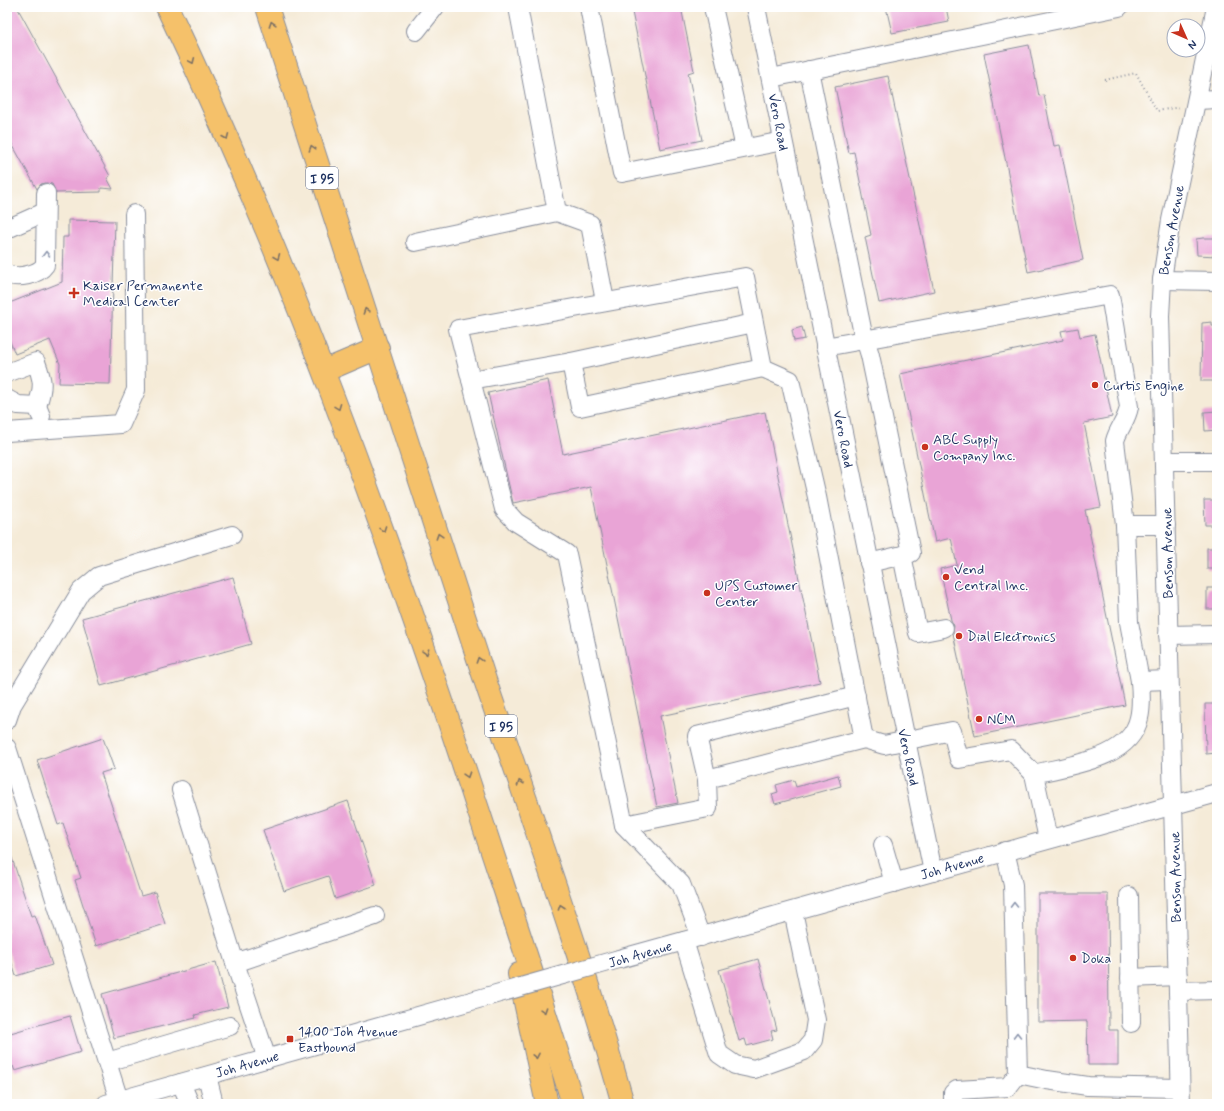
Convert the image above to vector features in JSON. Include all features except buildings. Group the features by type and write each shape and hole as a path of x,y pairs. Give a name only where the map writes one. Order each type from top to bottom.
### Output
{"highway":[{"name":"I 95","path":"267,7 483,672 570,931 610,1056 623,1104"},
{"path":"172,16 221,126 324,371 370,493 415,619 573,1104"},
{"path":"324,371 378,348"},
{"path":"492,854 547,1104"},
{"path":"570,931 618,1061 631,1104"}],"street":[{"path":"416,31 435,7"},
{"path":"518,7 557,212"},
{"path":"589,7 622,173 783,140"},
{"path":"713,7 745,148"},
{"name":"Vero Road","path":"756,7 933,872"},
{"path":"771,78 1119,7"},
{"name":"Benson Avenue","path":"1181,1096 1160,316 1162,280 1171,220 1215,14"},
{"path":"809,70 911,553 869,563"},
{"path":"1197,100 1217,99"},
{"path":"7,274 17,277 23,276 39,270 45,265 44,212 46,193"},
{"path":"7,229 44,212"},
{"path":"415,242 557,212 590,224 605,302"},
{"path":"7,432 121,424 128,413 136,390 134,214"},
{"path":"763,368 744,277 458,329 504,510 516,522 567,554 624,825 694,897 693,939 719,1054 735,1065 754,1069 804,1051 813,1040 816,1020 793,911"},
{"path":"1162,280 1217,281"},
{"path":"825,347 1110,295 1129,407 1128,415 1115,441 1125,525 1129,622 1140,681 1141,704 1139,719 1132,734 1124,744 1115,751 1096,758 1034,774"},
{"path":"471,380 571,362 754,323"},
{"path":"7,373 36,362 42,377 43,388 36,406 48,429"},
{"path":"571,362 580,407 763,368 790,380 817,497 864,739"},
{"path":"7,399 18,405 36,406"},
{"path":"1165,461 1217,461"},
{"path":"1125,525 1166,525"},
{"path":"7,720 12,705 77,598 88,584 99,576 232,535"},
{"path":"902,555 918,633 944,628"},
{"path":"1168,635 1217,634"},
{"path":"1140,681 1169,680"},
{"path":"624,825 708,808 708,778 697,736 856,696"},
{"path":"708,778 864,739 884,745 952,732 959,759 1011,750 1034,774 1048,839"},
{"path":"7,748 107,1062 113,1102"},
{"path":"181,790 234,963 267,1059"},
{"name":"Joh Avenue","path":"113,1102 1217,792"},
{"path":"884,844 894,883"},
{"path":"953,1104 953,1093 957,1090 1008,1087 1018,1074 1013,884 1005,852"},
{"path":"1129,896 1131,1023"},
{"path":"234,963 375,916"},
{"path":"1130,978 1178,983 1217,990"},
{"path":"107,1062 230,1026"},
{"path":"1018,1074 1088,1086 1181,1096"},
{"path":"207,1076 214,1104"},
{"path":"181,1083 190,1104"}],"path":[{"path":"1105,80 1136,73 1157,111 1178,108"}],"place":[{"name":"Kaiser Permanente Medical Center","path":"74,293"},
{"name":"Curtis Engine","path":"1095,385"},
{"name":"ABC Supply Company Inc.","path":"925,447"},
{"name":"Vend Central Inc.","path":"946,577"},
{"name":"UPS Customer Center","path":"707,593"},
{"name":"Dial Electronics","path":"959,636"},
{"name":"NCM","path":"979,719"},
{"name":"Doka","path":"1073,958"},
{"name":"1400 Joh Avenue Eastbound","path":"290,1039"}]}
